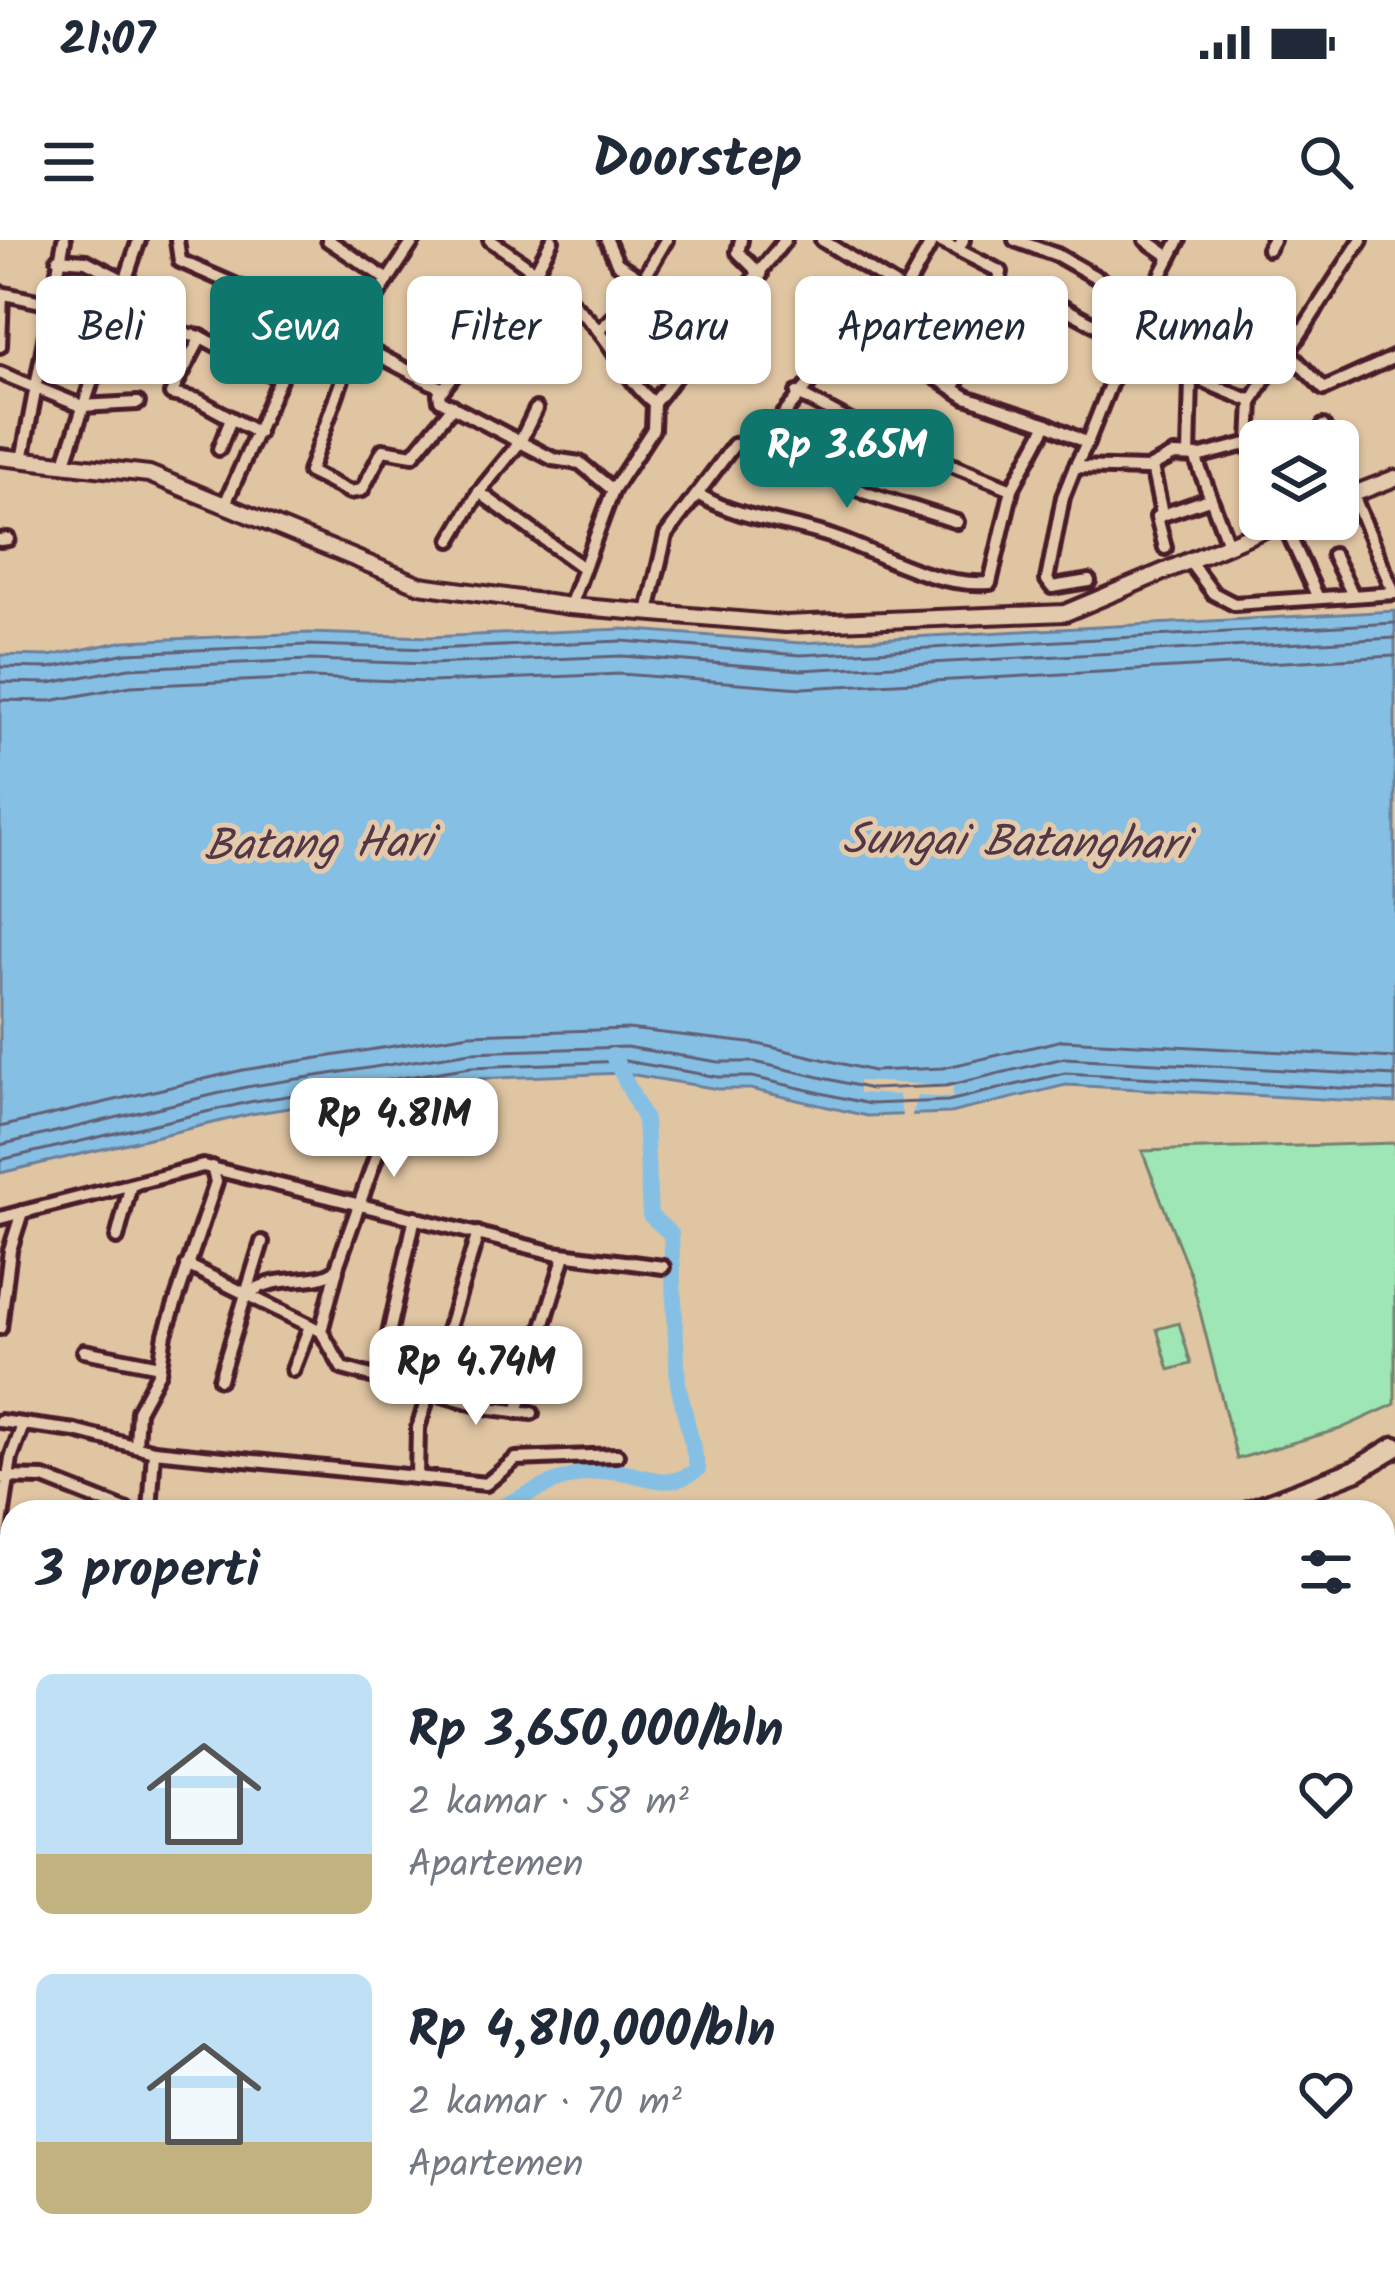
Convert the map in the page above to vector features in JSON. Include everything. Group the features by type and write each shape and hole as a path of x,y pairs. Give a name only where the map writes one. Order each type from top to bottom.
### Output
{"highway":[{"path":"1297,1500 1395,1447"}],"street":[{"path":"56,276 64,240"},
{"path":"125,276 139,240"},
{"path":"177,240 181,261 215,276"},
{"path":"328,240 388,280"},
{"path":"383,289 414,240"},
{"path":"490,240 536,271 599,331 633,386 654,404"},
{"path":"552,240 536,271 443,389 440,400 553,459 580,463 613,490"},
{"path":"607,240 617,263 637,276"},
{"path":"645,276 666,240"},
{"path":"741,240 738,252 761,274 784,240"},
{"path":"822,240 837,245 877,276"},
{"path":"914,276 935,240 961,245 1001,272 1000,276"},
{"path":"1015,240 1057,255 1094,276"},
{"path":"1146,240 1170,257"},
{"path":"1160,276 1179,240"},
{"path":"1296,335 1361,240"},
{"path":"58,259 86,261 115,276"},
{"path":"0,346 1,294 36,303"},
{"path":"599,331 606,323"},
{"path":"186,333 280,380 225,504"},
{"path":"201,337 171,394 197,400 258,433"},
{"path":"1296,365 1324,389 1395,357"},
{"path":"383,360 443,389"},
{"path":"22,460 36,369"},
{"path":"0,373 81,406 137,403"},
{"path":"65,462 88,384"},
{"path":"338,384 309,472 357,492 368,484 383,450 413,455 453,406"},
{"path":"570,606 613,490 653,429 654,404 671,384"},
{"path":"761,442 805,384"},
{"path":"948,384 989,408 1013,409 1088,442"},
{"path":"953,388 955,384"},
{"path":"1089,581 1052,586 1047,580 1063,496 1111,384"},
{"path":"1191,384 1192,456 1228,544"},
{"path":"1203,384 1252,401"},
{"path":"1075,467 1152,467 1174,455 1192,456 1250,443 1252,401 1263,384"},
{"path":"797,393 873,434 1012,489"},
{"path":"451,540 479,492 520,442 536,409"},
{"path":"220,449 231,419"},
{"path":"700,496 743,516 764,516 845,541 930,577 989,584 1012,489 1047,424"},
{"path":"648,612 666,535 734,446 761,442 866,494 957,522"},
{"path":"0,457 149,474 420,585 570,606 785,624 1065,613 1239,539"},
{"path":"1152,467 1162,514"},
{"path":"1359,492 1395,478"},
{"path":"479,492 582,567"},
{"path":"1165,548 1156,518 1209,500"},
{"path":"1190,562 1213,593 1234,604 1394,593 1359,506"},
{"path":"1294,540 1318,598"},
{"path":"1333,555 1354,595"},
{"path":"293,1370 315,1328 382,1140"},
{"path":"0,1218 130,1188 195,1166 212,1167 565,1255 663,1267"},
{"path":"136,1445 139,1411 160,1366 164,1334 216,1182 212,1167"},
{"path":"117,1238 130,1188"},
{"path":"0,1328 10,1250 22,1212"},
{"path":"380,1375 415,1217"},
{"path":"417,1477 418,1428 478,1233"},
{"path":"220,1379 262,1242"},
{"path":"517,1412 565,1255"},
{"path":"187,1265 315,1328 342,1368 532,1413"},
{"path":"247,1292 274,1279 327,1276 338,1266"},
{"path":"83,1351 160,1366"},
{"path":"0,1421 154,1450 486,1484 516,1460 617,1455"},
{"path":"23,1425 4,1476 44,1478 100,1500"},
{"path":"151,1500 154,1450"}],"green space":[{"path":"1395,1143 1395,1404 1340,1429 1237,1459 1191,1276 1142,1151"},
{"path":"1179,1323 1191,1364 1169,1370 1157,1329"}],"water":[{"path":"1395,611 1395,1103 1066,1085 950,1113 867,1116 750,1089 718,1089 623,1073 472,1079 251,1114 0,1173 0,655 49,656 125,641 309,633 429,637 623,629 801,643"}],"pier":[{"path":"859,1081 953,1086 952,1098 917,1096 910,1123 903,1123 899,1095 859,1093"}],"waterway":[{"path":"516,1500 592,1472 664,1481 698,1469 678,1384 671,1234 650,1215 645,1120 613,1056"}],"water label":[{"name":"Sungai Batanghari","path":"1015,840"},
{"name":"Batang Hari","path":"318,842"}]}
